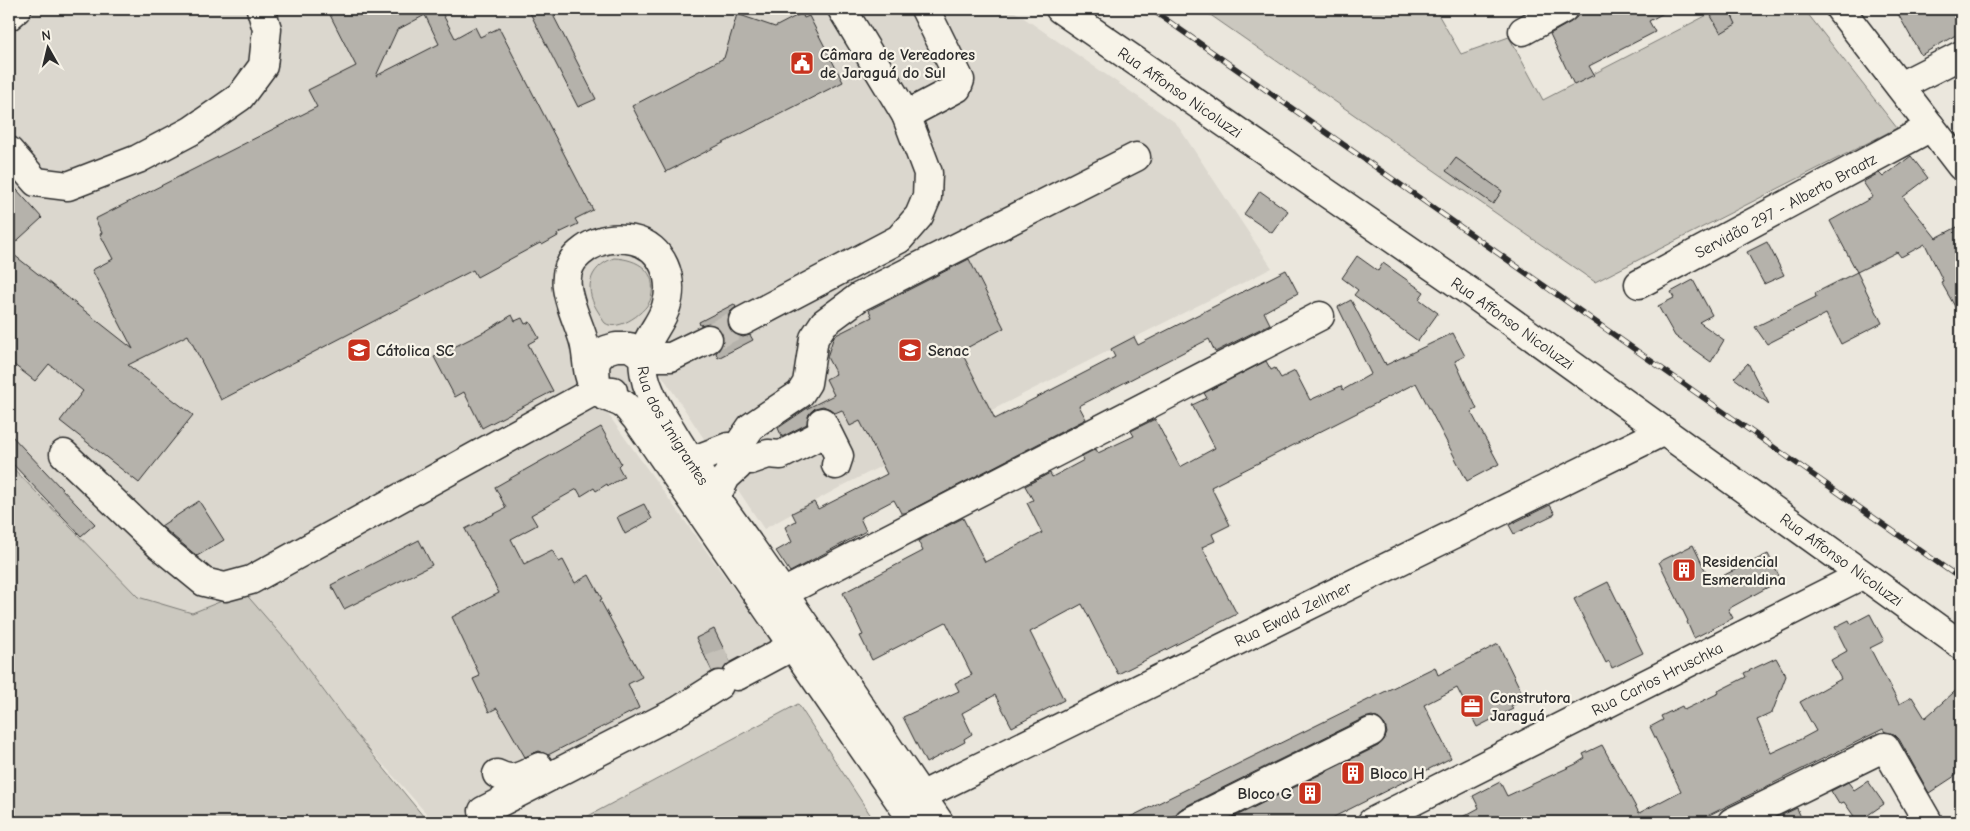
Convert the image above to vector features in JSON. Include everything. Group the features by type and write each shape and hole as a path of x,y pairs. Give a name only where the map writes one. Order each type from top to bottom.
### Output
{"street":[{"path":"9,16 17,9"},
{"path":"9,151 36,182 68,186 138,159 190,131 240,97 263,66 268,29 261,9"},
{"path":"743,321 900,239 918,216 927,197 928,173 906,116 842,9"},
{"path":"906,116 957,88 960,80 925,9"},
{"name":"Rua Affonso Nicoluzzi","path":"1060,9 1473,294 1961,645"},
{"path":"1523,31 1563,9"},
{"path":"1840,9 1961,166"},
{"path":"1900,86 1961,55"},
{"name":"Servidão 297 - Alberto Braatz","path":"1639,284 1932,127"},
{"path":"836,465 839,456 816,415 802,355 824,323 859,297 1136,157"},
{"name":"Rua dos Imigrantes","path":"914,822 795,637 685,472 623,404 596,390 590,378 584,343 569,299 567,282 569,267 577,255 595,242 614,238 634,240 650,246 661,256 667,272 669,291 666,307 650,335 644,357 645,377 685,472 716,497 783,594 795,637 921,796 939,822"},
{"path":"783,594 1320,316"},
{"path":"596,390 595,367 597,359 606,350 616,346 630,347 644,357 671,357 708,338"},
{"path":"64,454 160,546 204,582 225,587 251,580 596,390 619,391 634,385 640,380 644,357"},
{"path":"716,497 740,453 751,427 816,415"},
{"path":"685,472 702,457 740,453 782,455 816,415"},
{"name":"Rua Ewald Zellmer","path":"921,796 1664,431"},
{"name":"Rua Carlos Hruschka","path":"1372,822 1862,575"},
{"path":"497,774 504,778 516,779 795,637"},
{"path":"484,811 678,711 725,673"},
{"path":"1189,822 1371,732"},
{"path":"1732,822 1885,746 1928,822"}],"shaded area":[{"name":"Cátolica SC","path":"9,9 1011,9 1176,123 1272,268 844,485 764,529 661,374 602,406 789,666 487,822 434,822 355,733 289,644 9,714"},
{"path":"1209,9 1435,9 1461,54 1509,37 1543,100 1719,9 1804,9 1897,128 1595,282 1209,14"},
{"path":"614,258 631,261 644,268 652,280 652,289 649,303 639,314 624,323 611,325 604,322 594,305 590,289 593,274 605,262"},
{"path":"9,464 138,597 192,613 244,592 289,644 355,733 428,822 9,822"},
{"path":"798,704 875,822 577,822"}],"building":[{"path":"327,9 440,9 455,38 475,27 480,37 499,28 593,210 575,219 578,224 557,234 558,236 542,245 540,243 477,277 473,270 221,400 188,335 128,365 193,415 139,483 60,421 83,391 49,364 35,381 9,361 9,251 133,349 92,270 113,259 100,234 102,233 95,219 317,107 308,90 356,66","holes":["425,15 439,44 376,76 397,30"]},
{"path":"528,9 550,9 596,99 578,107"},
{"path":"1579,9 1597,9 1600,15 1614,9 1671,9 1649,21 1655,32 1589,66 1594,75 1574,85 1550,34 1577,17"},
{"path":"1729,9 1736,24 1721,33 1711,16"},
{"path":"1908,9 1961,9 1961,32 1921,55 1898,14"},
{"path":"802,13 804,18 809,16 843,82 666,172 632,106 724,58 737,14 775,27"},
{"path":"1911,156 1928,178 1903,197 1936,238 1961,225 1961,317 1941,282 1943,281 1925,244 1901,257 1897,252 1857,272 1830,221 1873,197 1863,182 1879,173 1883,177"},
{"path":"1456,158 1502,191 1493,204 1446,171"},
{"path":"9,181 42,218 9,248"},
{"path":"1260,191 1288,211 1272,233 1244,214"},
{"path":"1767,242 1784,275 1764,284 1747,252"},
{"path":"1357,256 1378,271 1383,263 1424,292 1419,299 1438,313 1418,341 1354,295 1358,290 1342,278"},
{"path":"969,259 1004,328 961,351 995,419 1115,357 1111,349 1134,337 1138,345 1286,270 1298,293 1264,312 1270,324 1215,352 1209,339 1079,406 1086,419 905,513 901,513 894,500 860,518 866,531 790,572 776,551 792,542 785,527 796,521 792,513 814,502 818,509 887,474 860,421 850,426 842,410 835,413 823,406 815,408 809,414 807,424 782,437 778,428 806,409 834,395 826,379 836,374 827,357 834,336 872,317 869,310"},
{"path":"1857,272 1882,323 1841,344 1826,314 1767,344 1755,327 1816,297 1815,293"},
{"path":"1693,280 1712,315 1699,322 1724,340 1711,362 1675,336 1658,306 1674,298 1671,292"},
{"path":"1351,300 1386,365 1453,333 1465,356 1455,361 1477,409 1471,412 1499,464 1467,481 1416,383 1211,487 1230,525 1212,534 1215,541 1202,547 1237,614 1118,674 1082,604 1030,632 1064,700 1012,727 995,695 962,713 972,734 964,739 965,742 926,763 903,717 959,691 955,683 972,675 946,622 872,660 860,636 863,635 843,593 923,551 918,541 963,518 985,562 1042,533 1027,503 1033,500 1025,486 1050,473 1052,477 1084,460 1082,456 1096,449 1098,453 1134,436 1131,431 1155,419 1180,467 1215,448 1192,405 1207,398 1204,393 1266,361 1271,370 1275,368 1281,378 1295,371 1310,400 1341,386 1343,390 1371,374 1338,307"},
{"path":"734,304 736,307 730,312 727,320 729,328 735,334 743,337 750,335 753,340 718,358 716,353 723,341 722,332 716,326 709,323 700,325 699,322"},
{"path":"512,315 515,321 522,318 525,324 530,322 539,338 528,344 553,391 482,428 464,392 455,397 434,357 486,331"},
{"path":"1748,363 1769,404 1734,378"},
{"path":"601,427 621,463 618,466 624,477 596,491 594,488 581,496 577,489 531,515 537,525 511,539 524,564 552,550 559,562 563,560 575,583 589,575 602,599 600,600 642,677 628,684 639,708 548,755 539,751 525,757 497,708 489,712 473,679 480,676 452,617 499,593 465,529 506,508 495,487"},
{"path":"9,433 95,524 81,536 9,460"},
{"path":"199,501 224,540 197,556 161,526"},
{"path":"644,504 652,519 625,534 617,517"},
{"path":"1550,505 1555,514 1514,534 1509,525"},
{"path":"419,540 432,565 344,609 331,585"},
{"path":"1693,545 1709,578 1713,577 1714,580 1768,554 1781,580 1728,609 1733,618 1694,638 1688,621 1659,562"},
{"path":"1608,582 1643,653 1612,668 1609,661 1606,663 1574,599"},
{"path":"1870,614 1884,641 1870,648 1899,704 1912,697 1925,718 1961,686 1961,772 1929,793 1899,739 1894,734 1885,732 1883,729 1695,822 1453,822 1479,808 1473,796 1500,782 1507,796 1576,764 1585,758 1583,754 1602,745 1639,813 1681,791 1650,727 1663,720 1661,716 1682,706 1684,710 1719,693 1718,691 1746,677 1744,673 1776,658 1786,676 1772,713 1757,720 1771,753 1801,739 1816,731 1800,702 1841,679 1831,660 1847,651 1835,627 1849,620 1851,624"},
{"path":"714,629 730,662 723,670 712,671 696,638"},
{"path":"1498,644 1525,699 1511,706 1513,709 1477,727 1457,688 1424,705 1451,758 1324,822 1224,822 1378,746 1384,740 1387,733 1385,725 1379,719 1372,716 1364,718 1182,808 1175,815 1161,822 1120,822 1435,667 1438,675"},
{"path":"1868,781 1884,804 1858,822 1844,802 1839,804 1831,791 1848,782 1854,790"},
{"path":"1797,808 1803,822 1785,822 1782,815"}],"tunnel":[{"path":"708,339 743,321"},
{"path":"711,669 730,661"}],"railway":[{"path":"1151,9 1961,579"}],"place":[{"name":"Câmara de Vereadores de Jaraguá do Sul","path":"802,63"},
{"name":"Cátolica SC","path":"359,350"},
{"name":"Senac","path":"910,350"},
{"name":"Residencial Esmeraldina","path":"1684,570"},
{"name":"Construtora Jaraguá","path":"1472,706"},
{"name":"Bloco H","path":"1353,773"},
{"name":"Bloco G","path":"1310,793"}]}
